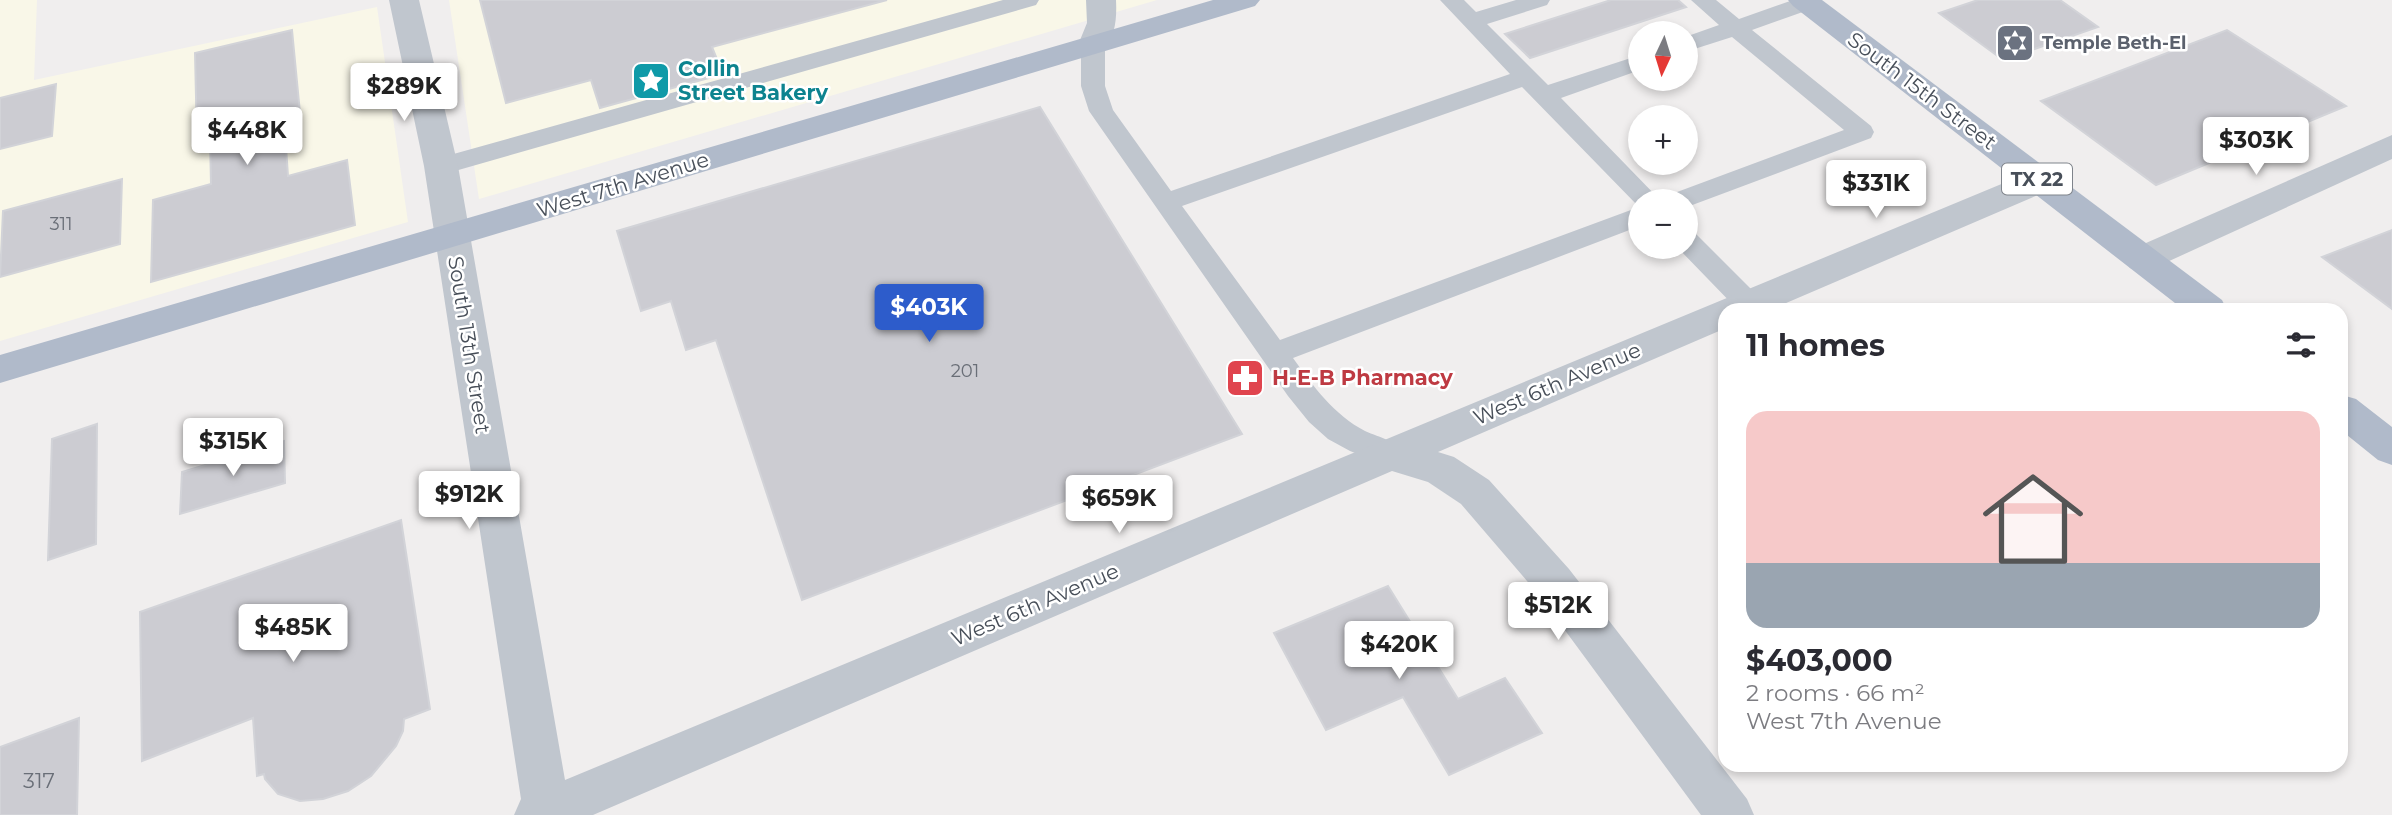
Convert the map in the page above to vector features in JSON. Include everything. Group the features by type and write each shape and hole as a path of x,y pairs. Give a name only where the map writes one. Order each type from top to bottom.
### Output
{"main road":[{"name":"West 7th Avenue","path":"0,369 1245,0"},
{"name":"South 15th Street","path":"1804,1 2200,303"},
{"path":"2348,415 2392,449"}],"street":[{"name":"South 13th Street","path":"404,0 441,166 544,814"},
{"path":"1093,45 1102,23 1101,0"},
{"path":"2142,259 2392,146"},
{"name":"West 6th Avenue","path":"1750,303 2040,181"},
{"name":"West 6th Avenue","path":"544,814 1718,317"},
{"path":"1391,455 1440,469 1475,492 1554,582 1730,815"}],"lane":[{"path":"441,166 1028,0"},
{"path":"1451,0 1636,189"},
{"path":"1472,21 1539,0"},
{"path":"1698,194 1862,132 1702,0"},
{"path":"1698,41 1804,1"},
{"path":"1093,45 1093,86 1101,111 1274,354 1322,419 1350,440 1391,455"},
{"path":"1544,95 1628,66"},
{"path":"1166,202 1526,77"},
{"path":"1274,354 1628,221"},
{"path":"1698,257 1732,303"}],"shaded area":[{"path":"0,0 37,0 34,80 377,7 408,222 0,341"},
{"path":"449,0 1157,0 479,199"}],"building":[{"name":"Collin Street Bakery","path":"480,0 887,0 712,47 723,74 600,108 591,80 506,103"},
{"path":"1611,0 1678,0 1686,7 1643,21 1628,21 1628,26 1530,58 1505,34"},
{"name":"Temple Beth-El","path":"1978,0 2060,0 2098,27 2003,60 1939,13"},
{"path":"292,30 300,113 284,118 288,176 347,160 355,225 151,282 153,200 211,184 210,138 197,141 195,53"},
{"path":"2227,30 2346,106 2156,185 2041,101"},
{"path":"56,84 52,136 0,149 0,98"},
{"path":"1040,107 1242,434 802,600 716,340 686,350 671,301 641,311 617,231"},
{"path":"122,179 120,244 0,277 3,211"},
{"path":"2392,230 2392,309 2322,257"},
{"path":"97,424 96,544 48,560 52,439"},
{"path":"284,441 285,483 180,514 182,472"},
{"path":"401,520 430,709 404,719 403,731 396,746 371,776 348,791 323,799 300,801 278,794 264,774 257,776 253,718 142,761 140,612"},
{"path":"1388,586 1458,699 1505,678 1542,733 1449,775 1403,697 1326,730 1274,633"},
{"path":"79,718 77,815 0,815 0,747"}],"place":[{"name":"Temple Beth-El","path":"2015,43"},
{"name":"Collin Street Bakery","path":"651,81"},
{"name":"H-E-B Pharmacy","path":"1245,378"}]}
